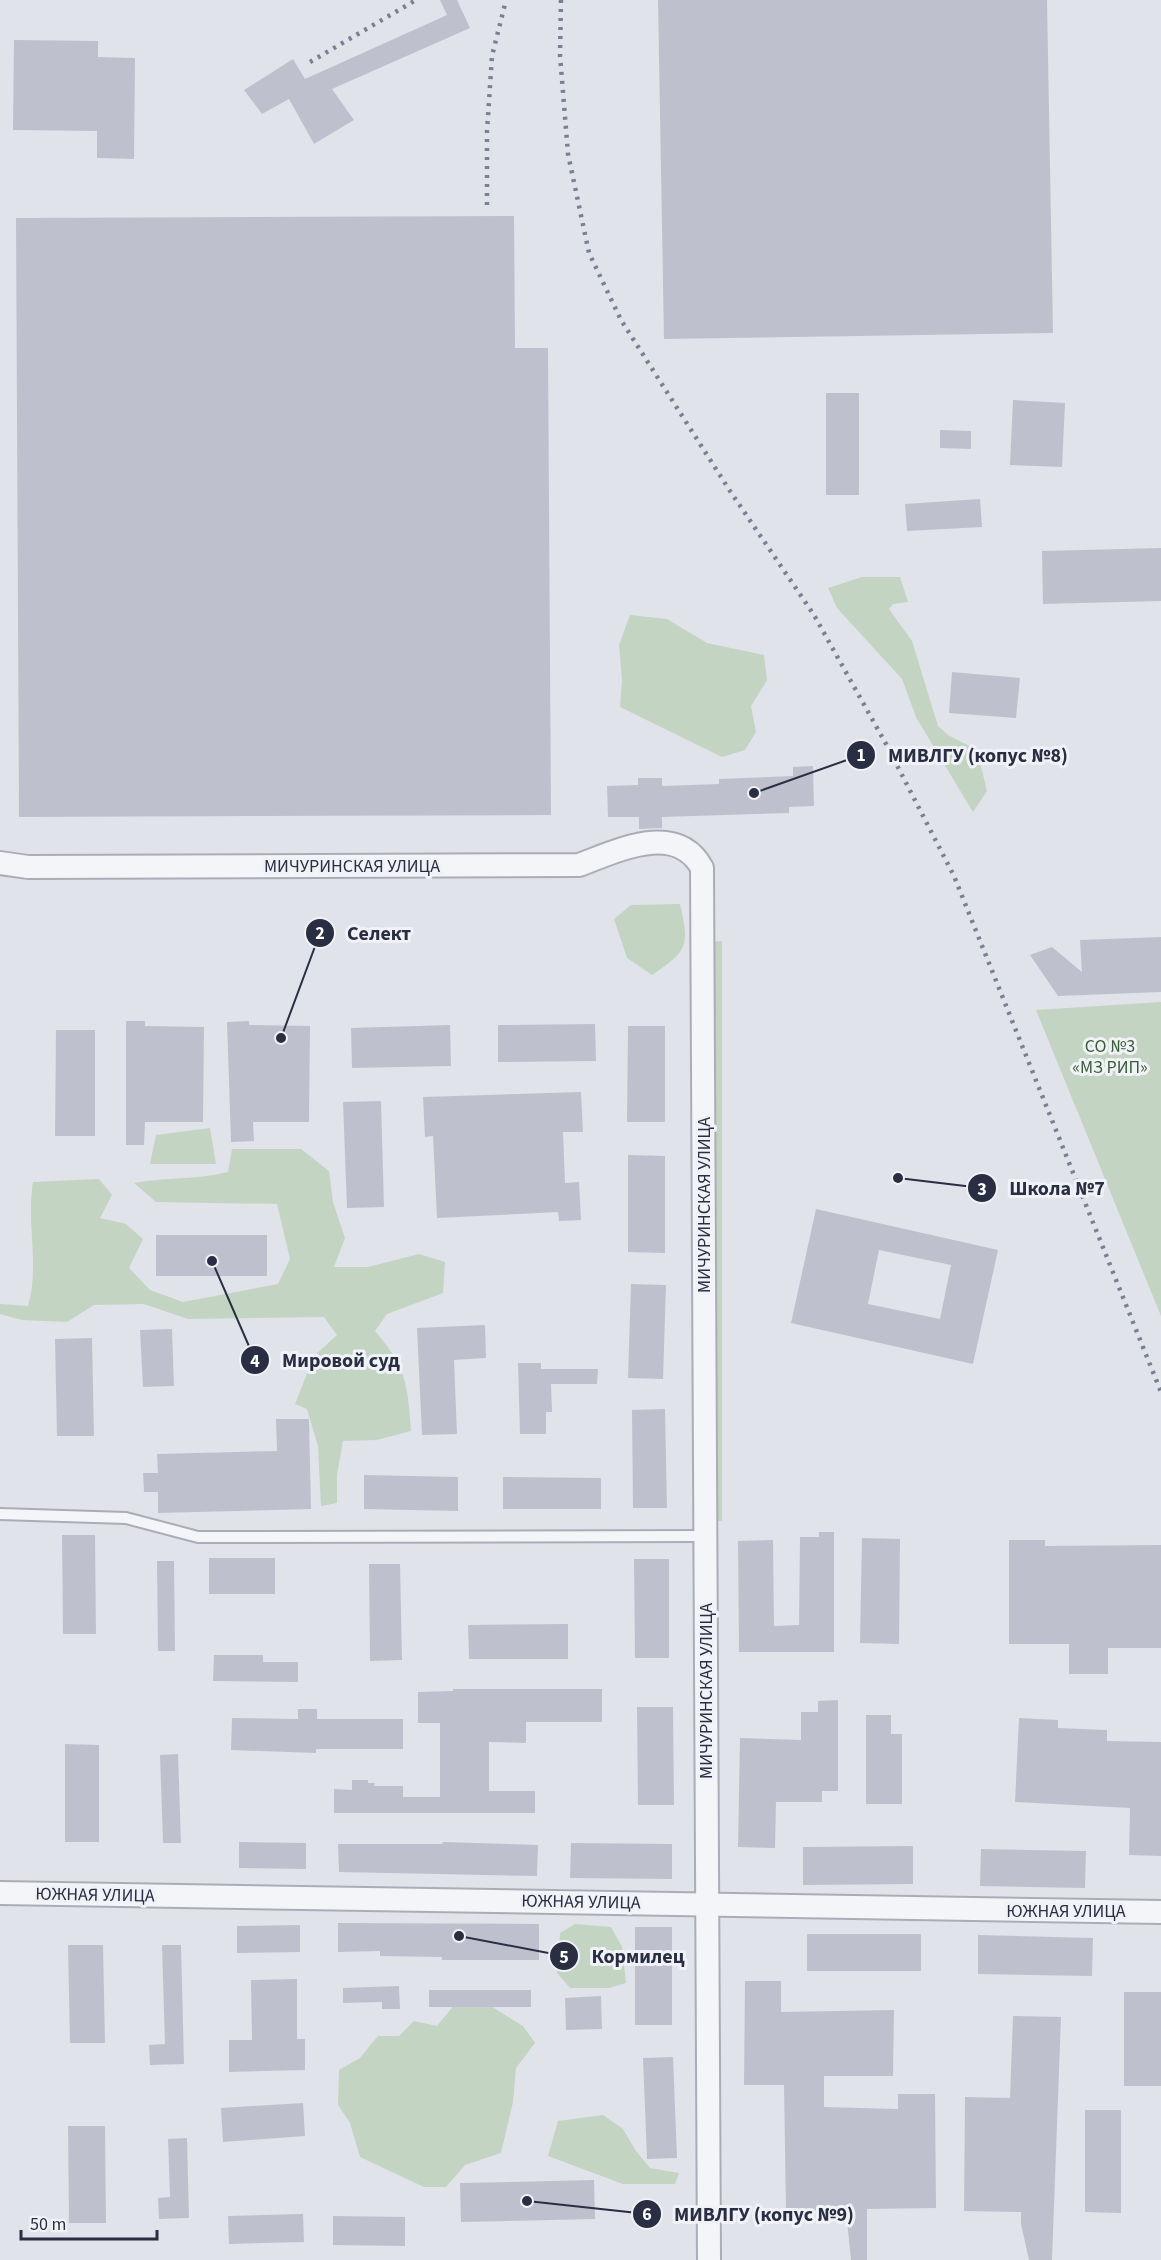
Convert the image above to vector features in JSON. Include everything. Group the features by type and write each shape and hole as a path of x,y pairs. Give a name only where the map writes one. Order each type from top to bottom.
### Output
{"street":[{"name":"МИЧУРИНСКАЯ УЛИЦА","path":"0,863 28,867 579,865 638,843 673,844 694,854 702,867 709,2260"},
{"name":"ЮЖНАЯ УЛИЦА","path":"0,1893 1161,1912"}],"lane":[{"path":"0,1514 126,1518 198,1537 705,1536"}],"green space":[{"path":"862,577 900,577 908,602 893,604 889,609 912,641 938,726 948,735 977,750 987,791 973,812 916,717 902,679 837,608 828,588"},
{"path":"630,615 667,619 707,643 764,655 767,680 751,706 756,732 745,750 722,757 620,707 622,680 619,645"},
{"path":"680,904 685,930 683,947 673,960 652,975 627,958 614,919 631,905"},
{"path":"722,941 722,1521 710,1521 708,942"},
{"name":"СО №3 «МЗ РИП»","path":"1161,1002 1161,1316 1036,1010"},
{"path":"210,1128 216,1164 150,1164 156,1135"},
{"path":"232,1149 301,1149 329,1171 333,1202 345,1238 334,1267 368,1267 419,1254 445,1262 443,1293 387,1314 375,1331 393,1355 404,1377 411,1431 377,1440 343,1441 337,1475 337,1503 321,1506 318,1446 307,1409 295,1404 314,1356 337,1335 324,1317 188,1319 144,1304 94,1305 67,1322 22,1320 0,1314 0,1304 28,1306 33,1275 31,1197 33,1182 99,1179 112,1195 100,1218 126,1224 143,1239 129,1268 150,1290 183,1302 278,1284 290,1259 277,1204 156,1202 134,1183 228,1172"},
{"path":"575,1924 611,1927 622,1947 626,1983 609,1988 570,1988 557,1973 560,1933"},
{"path":"481,2000 523,2026 535,2043 516,2068 513,2102 501,2153 465,2165 446,2187 424,2187 360,2157 350,2123 338,2105 339,2070 360,2058 378,2036 399,2036 414,2021 437,2026 455,2004"},
{"path":"603,2115 623,2129 636,2151 650,2168 679,2173 675,2184 623,2184 548,2156 558,2121"}],"building":[{"path":"440,0 457,0 470,28 332,89 354,120 314,144 289,99 262,114 244,90 293,59 305,79 447,15"},
{"path":"658,0 1047,0 1053,333 664,339"},
{"path":"14,40 98,41 98,57 135,58 134,159 97,158 97,131 13,130"},
{"path":"514,216 515,348 548,348 551,815 19,817 16,218"},
{"path":"826,393 859,393 859,495 826,495"},
{"path":"1013,400 1065,403 1062,467 1010,465"},
{"path":"940,430 971,431 971,449 940,448"},
{"path":"980,499 982,527 907,531 905,504"},
{"path":"1161,548 1161,601 1043,604 1042,551"},
{"path":"952,672 1020,678 1016,718 949,713"},
{"path":"813,766 814,806 789,807 789,813 662,817 662,828 639,829 639,817 608,817 607,786 638,785 638,778 662,778 662,786 719,784 719,779 793,776 793,767"},
{"path":"1161,937 1161,992 1058,996 1030,955 1052,947 1082,972 1080,940"},
{"path":"126,1021 145,1021 145,1026 204,1027 203,1122 145,1122 144,1145 126,1145"},
{"path":"249,1021 249,1025 310,1026 309,1122 253,1122 254,1141 231,1142 227,1022"},
{"path":"595,1024 596,1061 498,1062 498,1025"},
{"path":"450,1025 451,1066 352,1068 351,1028"},
{"path":"628,1026 665,1026 665,1122 627,1122"},
{"path":"56,1030 95,1030 95,1136 55,1136"},
{"path":"581,1092 583,1132 563,1132 565,1183 579,1182 581,1220 559,1221 558,1212 437,1218 433,1136 425,1137 423,1097"},
{"path":"381,1101 384,1207 347,1208 343,1102"},
{"path":"628,1155 665,1156 665,1253 628,1252"},
{"path":"816,1209 998,1250 973,1364 791,1323","holes":["879,1250 951,1265 940,1319 868,1304"]},
{"path":"156,1235 267,1235 267,1276 156,1276"},
{"path":"631,1284 666,1285 663,1379 628,1378"},
{"path":"485,1325 486,1358 454,1360 457,1434 422,1435 417,1328"},
{"path":"172,1329 174,1386 143,1387 140,1330"},
{"path":"92,1338 94,1436 57,1436 55,1339"},
{"path":"518,1363 541,1363 541,1369 598,1369 597,1384 551,1384 552,1412 546,1412 546,1434 520,1434"},
{"path":"665,1409 667,1508 633,1508 632,1410"},
{"path":"276,1419 309,1419 311,1509 158,1513 158,1492 144,1492 143,1473 158,1473 157,1454 277,1451"},
{"path":"364,1475 458,1477 458,1511 364,1509"},
{"path":"503,1477 601,1478 601,1509 503,1509"},
{"path":"819,1532 834,1532 834,1652 739,1652 738,1541 773,1540 774,1626 799,1625 800,1537 819,1537"},
{"path":"62,1535 95,1535 96,1634 63,1634"},
{"path":"862,1538 900,1539 899,1644 860,1643"},
{"path":"1009,1540 1045,1540 1045,1546 1161,1545 1161,1648 1108,1648 1108,1674 1069,1674 1069,1644 1009,1644"},
{"path":"209,1558 275,1558 275,1594 209,1594"},
{"path":"634,1559 669,1559 669,1658 635,1658"},
{"path":"157,1561 174,1561 175,1651 158,1651"},
{"path":"369,1564 400,1564 402,1660 370,1661"},
{"path":"568,1624 568,1659 469,1659 468,1625"},
{"path":"214,1655 263,1655 263,1662 298,1662 298,1682 213,1681"},
{"path":"453,1689 602,1689 602,1722 526,1722 526,1743 489,1742 489,1791 535,1791 535,1813 334,1813 334,1789 352,1790 352,1780 368,1780 368,1783 375,1783 374,1786 403,1786 403,1797 440,1797 440,1723 418,1723 418,1692 453,1691"},
{"path":"838,1700 838,1791 822,1791 822,1802 776,1802 775,1848 738,1847 740,1738 801,1740 801,1712 818,1712 818,1701"},
{"path":"637,1707 673,1707 674,1805 638,1805"},
{"path":"298,1709 317,1709 317,1719 403,1719 403,1749 316,1749 316,1753 231,1750 232,1718 298,1719"},
{"path":"866,1715 891,1715 891,1734 902,1734 902,1804 866,1804"},
{"path":"1019,1718 1058,1720 1058,1728 1107,1730 1107,1741 1161,1742 1161,1856 1129,1855 1130,1808 1015,1802"},
{"path":"65,1744 99,1745 99,1842 65,1842"},
{"path":"178,1754 181,1843 163,1843 160,1755"},
{"path":"239,1842 306,1843 306,1869 239,1868"},
{"path":"443,1842 538,1845 537,1876 339,1872 338,1844 442,1844"},
{"path":"571,1843 672,1844 672,1879 570,1878"},
{"path":"913,1846 913,1884 803,1885 803,1847"},
{"path":"981,1849 1086,1851 1085,1888 980,1886"},
{"path":"338,1923 539,1924 539,1960 442,1960 442,1957 380,1956 380,1951 338,1952"},
{"path":"300,1925 300,1952 237,1953 237,1926"},
{"path":"635,1927 672,1927 672,2025 635,2025"},
{"path":"807,1934 921,1934 921,1971 807,1971"},
{"path":"978,1935 1093,1938 1092,1976 978,1974"},
{"path":"68,1945 103,1945 105,2043 70,2043"},
{"path":"162,1945 181,1945 184,2064 150,2065 149,2045 165,2044"},
{"path":"297,1979 297,2039 305,2039 305,2070 229,2072 229,2040 252,2040 251,1980"},
{"path":"745,1981 781,1981 781,2012 894,2010 893,2076 824,2076 824,2107 898,2109 898,2094 935,2094 936,2208 867,2209 867,2260 851,2260 846,2211 786,2211 784,2085 744,2085"},
{"path":"399,1986 400,2009 382,2009 382,2002 343,2003 343,1988"},
{"path":"429,1990 531,1990 531,2007 429,2007"},
{"path":"1124,1992 1161,1992 1161,2086 1124,2086"},
{"path":"601,1996 602,2029 566,2030 565,1998"},
{"path":"1013,2016 1061,2017 1052,2260 1029,2260 1021,2224 1021,2212 964,2211 965,2097 1010,2098"},
{"path":"673,2057 677,2158 647,2159 643,2058"},
{"path":"303,2103 305,2136 223,2142 221,2108"},
{"path":"1085,2110 1121,2110 1121,2213 1085,2212"},
{"path":"68,2126 105,2126 106,2223 69,2223"},
{"path":"187,2138 189,2218 159,2219 158,2198 170,2197 168,2139"},
{"path":"594,2180 595,2219 461,2222 460,2183"},
{"path":"303,2214 304,2242 229,2244 228,2216"},
{"path":"333,2216 405,2217 405,2246 333,2245"}],"railway":[{"path":"310,62 416,0"},
{"path":"487,205 487,131 492,56 506,0"},
{"path":"561,0 560,55 568,154 589,253 621,320 730,491 814,615 886,744 954,876 1161,1392"}],"place":[{"name":"МИВЛГУ (копус №8)","path":"754,793"},
{"name":"Селект","path":"281,1038"},
{"name":"Школа №7","path":"898,1178"},
{"name":"Мировой суд","path":"212,1261"},
{"name":"Кормилец","path":"459,1936"},
{"name":"МИВЛГУ (копус №9)","path":"527,2201"}]}
